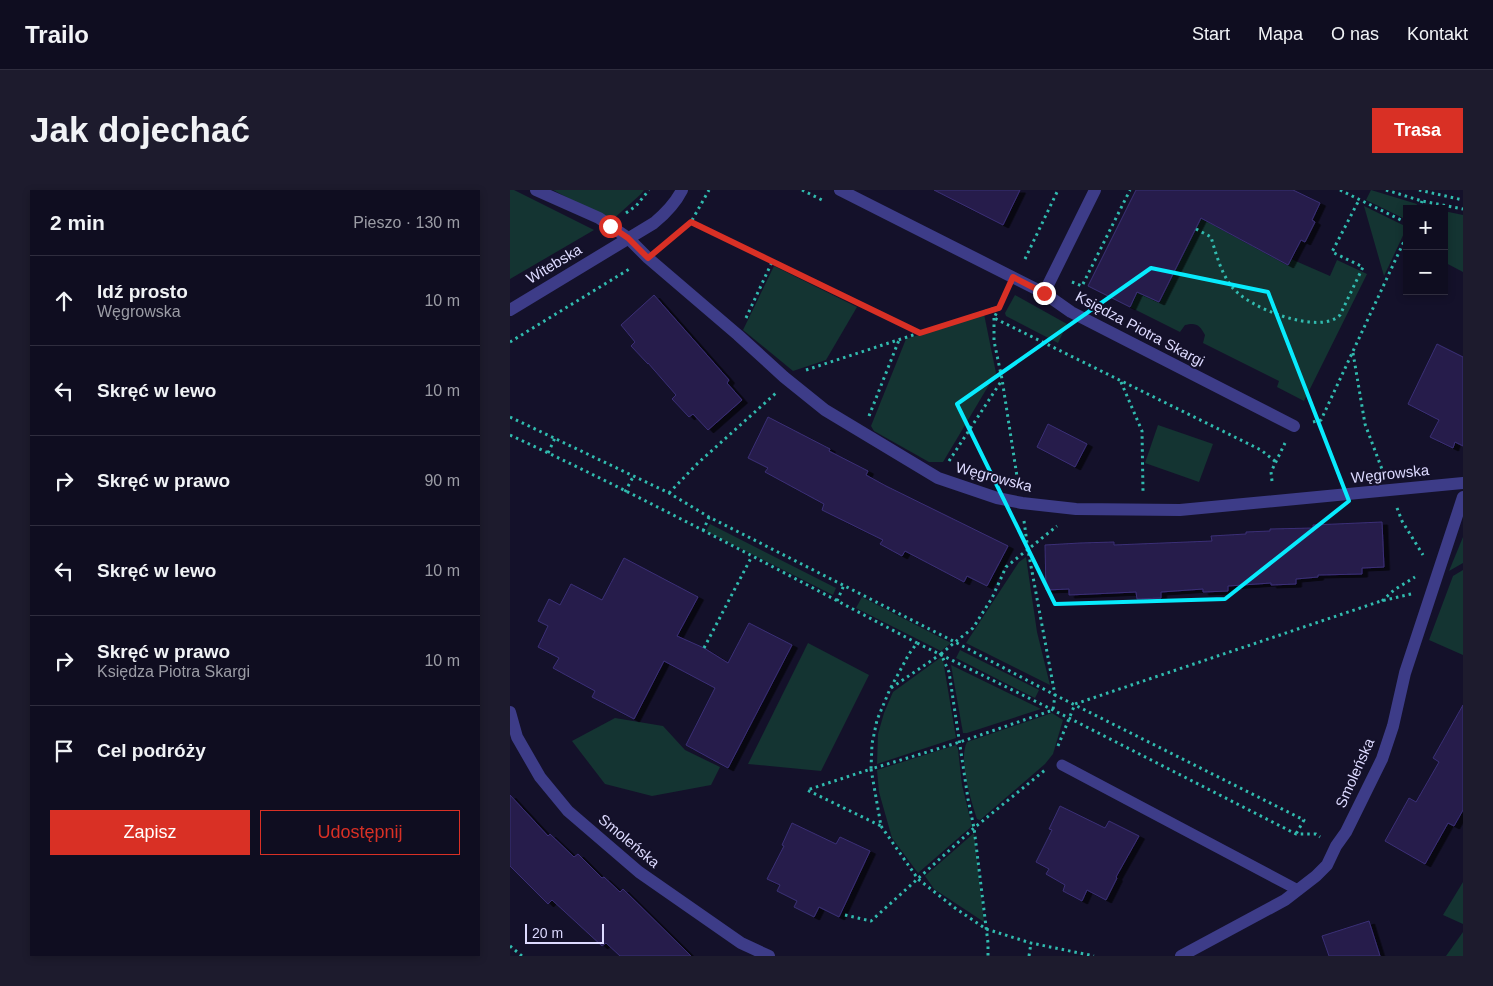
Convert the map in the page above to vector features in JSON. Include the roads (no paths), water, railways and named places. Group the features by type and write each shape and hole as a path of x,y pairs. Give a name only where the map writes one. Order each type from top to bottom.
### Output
{"street":[{"name":"Węgrowska","path":"536,190 599,218 628,238 648,258 825,410 938,478 997,498 1022,504 1076,509 1180,510 1463,484"},
{"name":"Witebska","path":"510,310 654,223 669,210 682,190"},
{"name":"Księdza Piotra Skargi","path":"840,190 1044,293 1070,312 1294,426"},
{"path":"1044,293 1095,190"},
{"name":"Smoleńska","path":"1182,956 1277,904 1316,876 1327,865 1336,846 1346,832 1382,759 1393,726 1405,673 1433,590 1434,571 1463,496"},
{"name":"Smoleńska","path":"510,712 514,739 540,777 568,811 639,872 741,944 769,956"}],"lane":[{"path":"1056,765 1298,890"}]}
